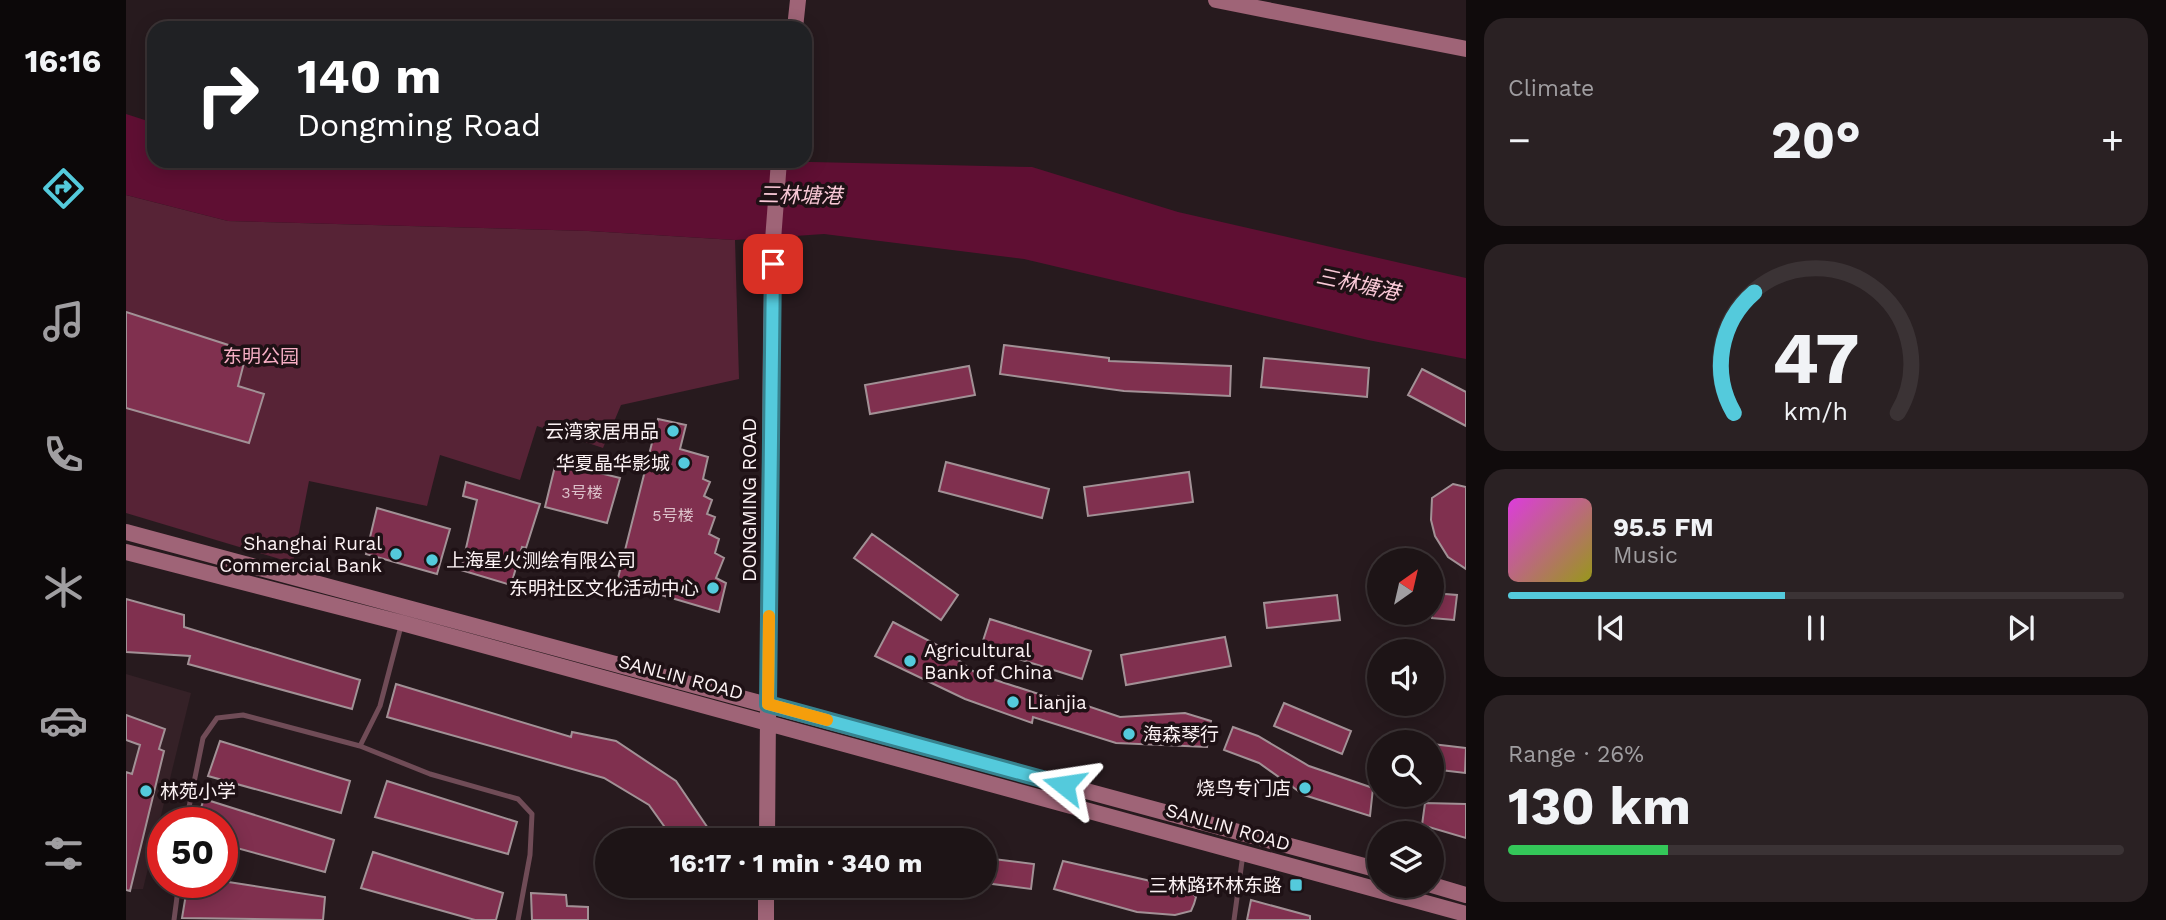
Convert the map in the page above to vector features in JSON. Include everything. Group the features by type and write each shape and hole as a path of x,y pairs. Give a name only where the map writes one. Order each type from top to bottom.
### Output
{"main road":[{"path":"796,21 798,0"},
{"path":"1216,0 1466,49"},
{"name":"DONGMING ROAD","path":"767,828 773,240 778,168"},
{"name":"SANLIN ROAD","path":"126,533 1367,867"},
{"name":"SANLIN ROAD","path":"126,552 402,623 1466,914"},
{"path":"1444,889 1466,895"},
{"path":"766,898 766,920"}],"lane":[{"path":"360,746 380,706 402,623"},
{"path":"189,807 203,738 216,718 243,715 360,746 430,774 518,799 532,814 530,855 517,920"},
{"path":"1234,920 1243,853"},
{"path":"174,920 177,898"}],"shaded area":[{"name":"林苑小学","path":"126,674 191,693 163,807 147,807 147,873 143,889 126,889"}],"green space":[{"name":"东明公园","path":"126,195 228,221 589,231 735,240 739,379 621,405 603,448 537,426 520,480 440,455 427,506 309,481 293,563 126,513"}],"water":[{"name":"三林塘港","path":"126,114 147,121 147,168 812,168 812,162 1032,167 1178,212 1466,278 1466,359 1368,340 1024,259 824,234 735,240 589,231 228,221 126,195"}],"building":[{"path":"126,312 247,351 238,386 264,394 249,443 126,408"},
{"path":"1004,345 1109,358 1109,361 1231,366 1230,396 1124,391 1000,374"},
{"path":"1264,358 1369,368 1367,397 1261,387"},
{"path":"969,366 975,395 870,414 865,385"},
{"path":"1422,369 1466,392 1466,426 1408,395"},
{"path":"658,419 686,425 680,449 708,457 703,479 710,482 704,496 712,500 707,514 715,517 709,534 719,539 715,553 724,558 716,578 726,583 719,612 617,582"},
{"path":"556,462 620,478 607,523 545,507"},
{"path":"946,462 1049,489 1042,518 939,491"},
{"path":"1189,472 1193,502 1088,516 1084,487"},
{"path":"466,482 540,504 526,548 522,547 511,585 461,570 477,500 463,496"},
{"path":"1453,484 1466,487 1466,569 1448,557 1435,536 1431,520 1432,498"},
{"path":"377,508 450,529 437,574 366,554"},
{"path":"872,534 958,595 941,620 854,558"},
{"path":"1444,594 1457,595 1454,620 1444,619"},
{"path":"1337,595 1340,620 1267,628 1264,603"},
{"path":"126,599 184,615 184,627 360,680 352,709 188,664 190,656 126,652"},
{"path":"990,619 1091,651 1082,679 981,647"},
{"path":"893,622 941,647 977,674 1057,700 1058,696 1120,717 1185,713 1211,721 1207,747 1116,743 1033,717 1032,723 965,699 875,656"},
{"path":"1225,637 1231,666 1126,685 1121,655"},
{"path":"396,684 571,737 572,732 616,741 676,781 708,828 665,828 649,805 604,778 387,717"},
{"path":"1284,703 1351,731 1342,754 1274,726"},
{"path":"126,715 165,729 159,749 164,751 150,807 147,807 147,821 130,891 126,890 126,772 132,774 140,745 126,740"},
{"path":"1233,727 1258,736 1309,766 1367,786 1370,816 1304,795 1259,763 1224,750"},
{"path":"220,741 350,781 341,813 208,776"},
{"path":"1444,745 1466,748 1465,773 1444,770"},
{"path":"387,781 517,822 508,854 375,817"},
{"path":"204,799 229,807 201,807"},
{"path":"1444,803 1466,804 1466,838 1444,832 1444,821 1423,821 1424,807 1444,807"},
{"path":"238,810 334,840 325,872 238,848"},
{"path":"373,852 503,893 496,920 475,920 361,888"},
{"path":"997,859 1034,864 1031,889 997,885"},
{"path":"1063,861 1190,890 1196,897 1194,904 1191,911 1175,915 1137,912 1054,889"},
{"path":"238,883 325,897 323,920 182,918 185,898 238,898"},
{"path":"531,893 566,895 567,906 588,907 588,920 532,920"},
{"path":"1251,900 1310,916 1310,920 1247,920"}],"slow traffic":[{"path":"769,616 768,704 827,720"}],"place":[{"name":"云湾家居用品","path":"673,431"},
{"name":"华夏晶华影城","path":"684,463"},
{"name":"Shanghai Rural Commercial Bank","path":"396,554"},
{"name":"上海星火测绘有限公司","path":"432,560"},
{"name":"东明社区文化活动中心","path":"713,588"},
{"name":"Agricultural Bank of China","path":"910,661"},
{"name":"Lianjia","path":"1013,702"},
{"name":"海森琴行","path":"1129,734"},
{"name":"烧鸟专门店","path":"1305,788"},
{"name":"林苑小学","path":"146,791"},
{"name":"三林路环林东路","path":"1296,885"}],"route":[{"path":"773,264 768,704 1064,785"}]}
